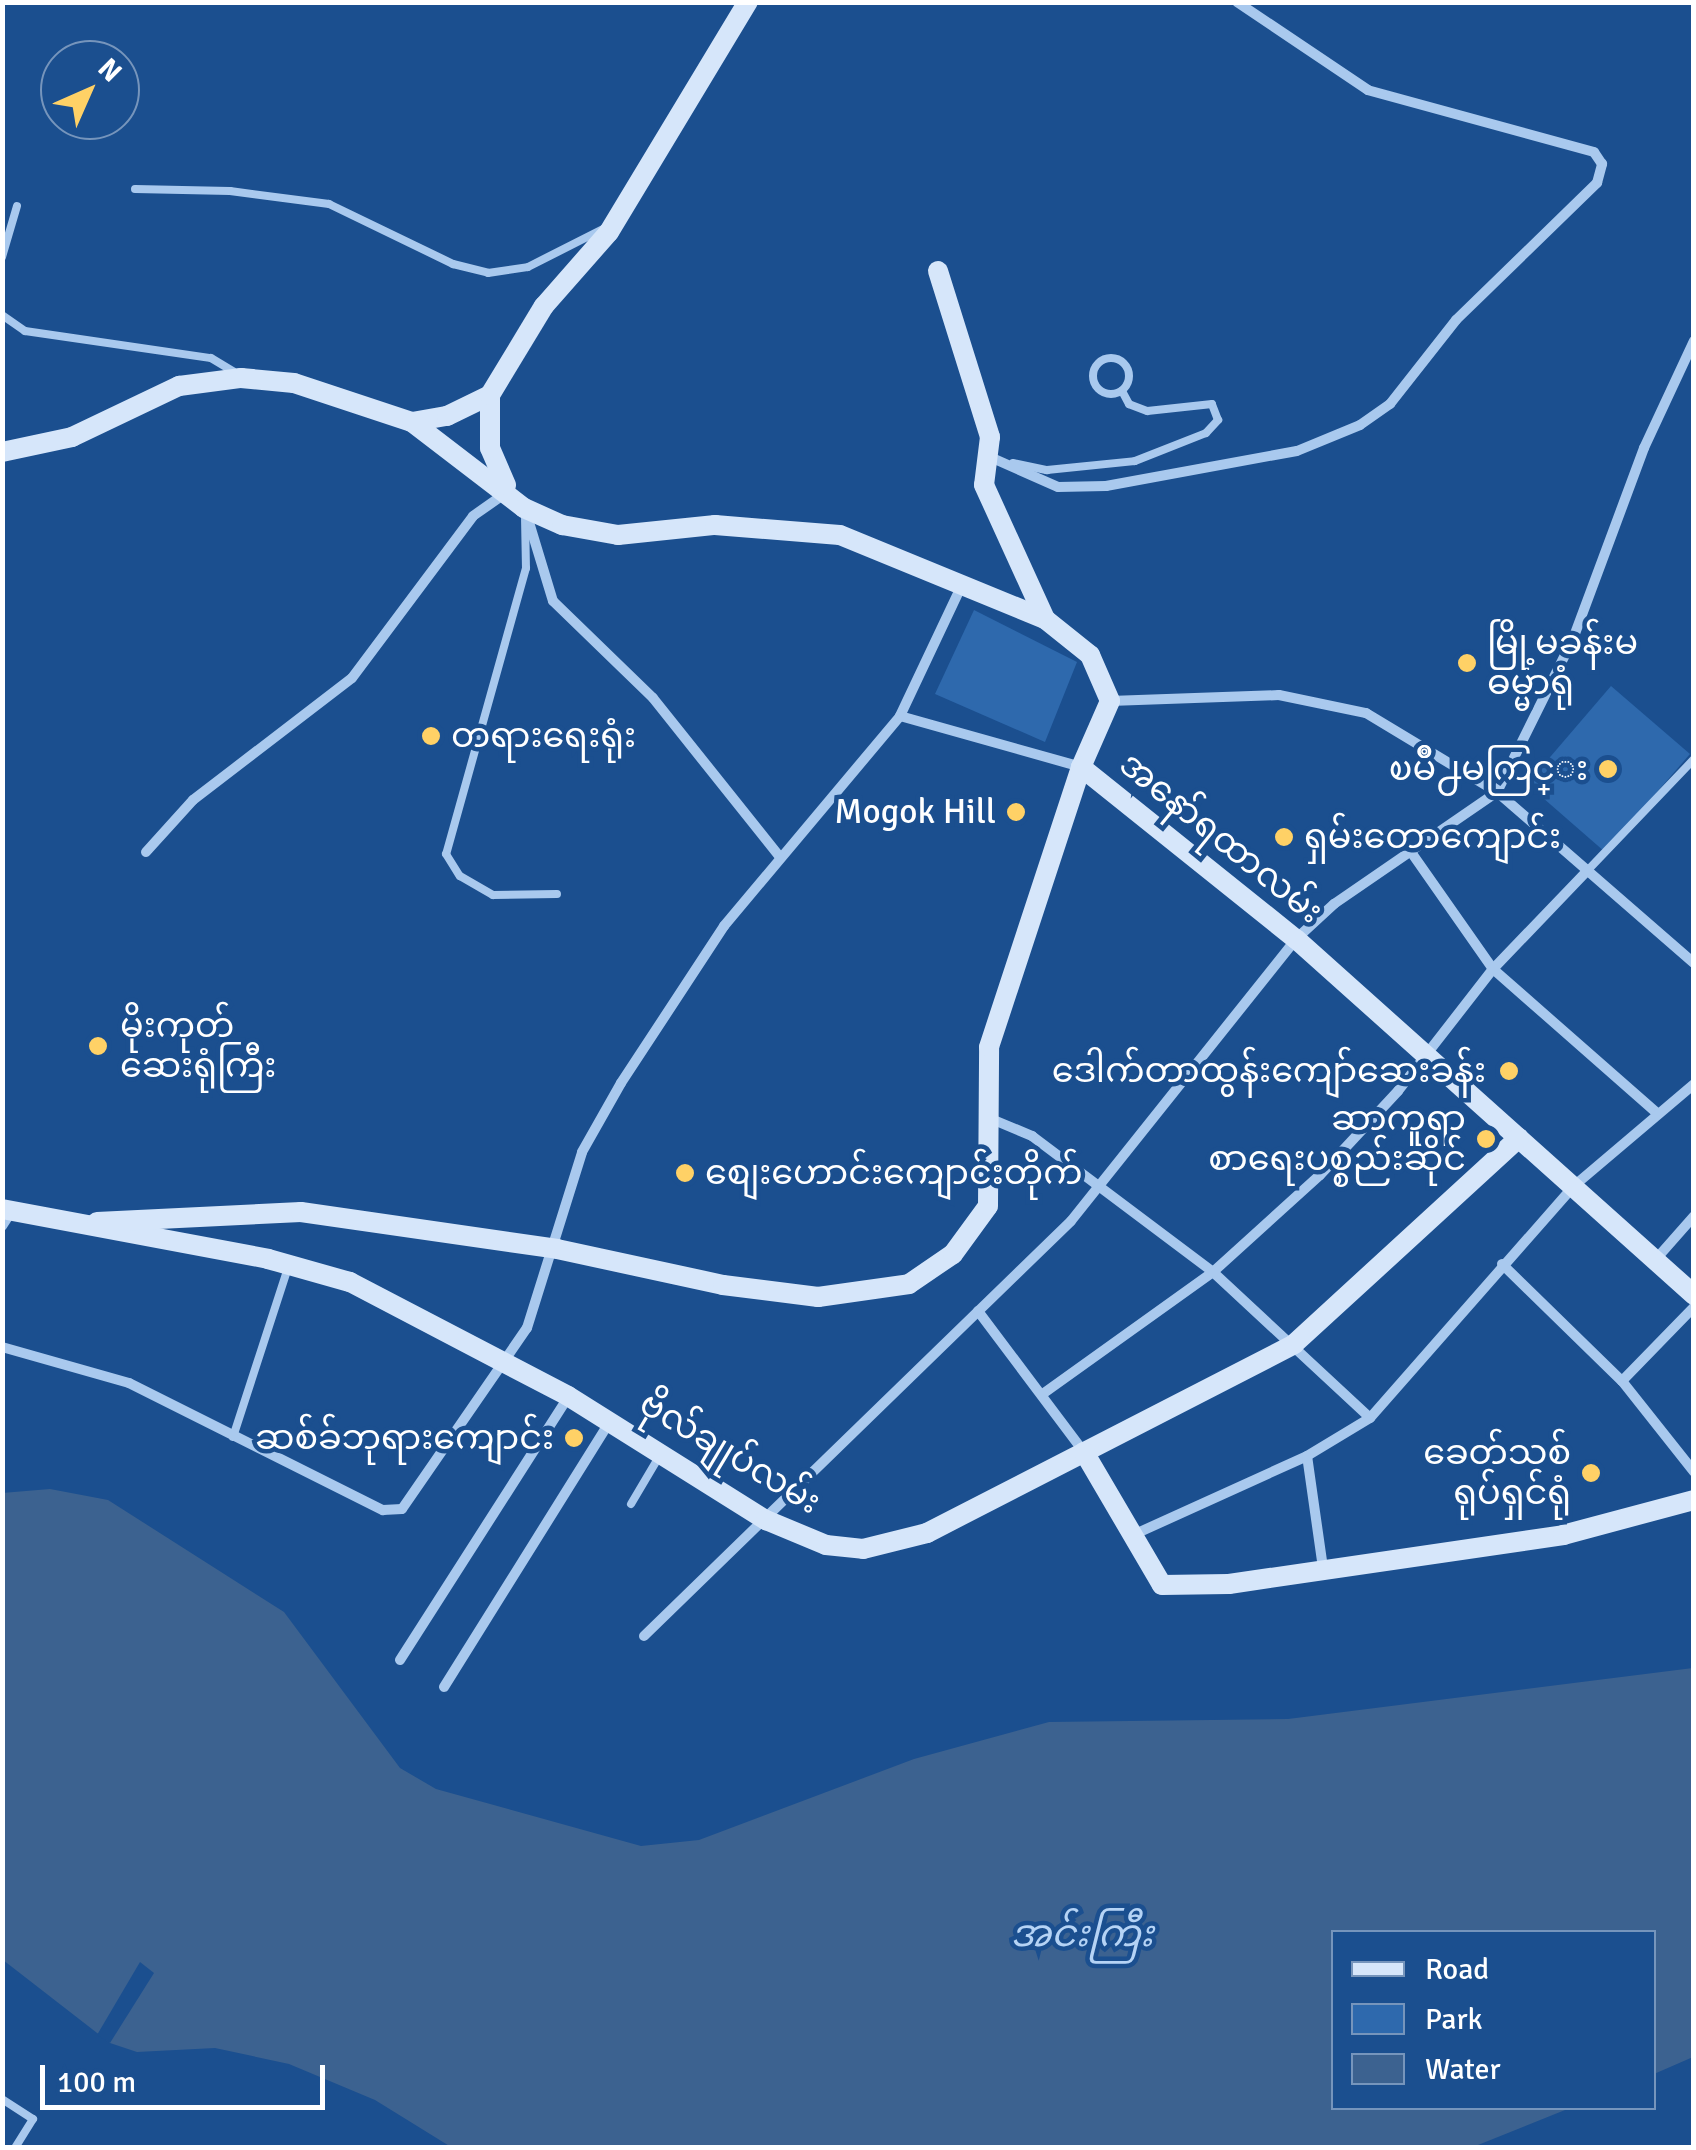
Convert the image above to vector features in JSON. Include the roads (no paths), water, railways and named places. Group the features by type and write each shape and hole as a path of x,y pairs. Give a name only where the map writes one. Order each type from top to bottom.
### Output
{"street":[{"path":"509,491 490,448 490,395 544,306 612,227 748,2"},
{"path":"990,456 1013,463 1034,481 1058,487 1106,486 1297,451 1360,425 1390,404 1476,298 1597,183 1602,164 1594,152 1368,90 1236,2"},
{"path":"938,271 982,411 990,456 984,485 1045,619"},
{"path":"644,1636 978,1311 1100,1186 1296,939 1334,904 1497,792 1573,639 1644,448 1692,348"},
{"path":"2,452 72,437 180,386 242,378 294,383 412,422 509,491"},
{"path":"412,422 446,416 490,395"},
{"path":"146,852 193,800 341,689 473,516 509,491"},
{"name":"အ‌နော်‌ရထာလမ်း","path":"509,491 524,508 562,525 618,535 715,525 808,529 840,535 1045,619 1090,655 1110,701 1080,767 1296,939 1694,1295"},
{"path":"524,508 554,601 653,698 779,856"},
{"path":"2,1347 129,1383 233,1437 396,1512 506,1362 536,1310 582,1152 621,1083 779,856 900,716 963,584"},
{"path":"1110,701 1279,695 1317,700 1379,720 1497,792 1694,963"},
{"path":"75,1224 198,1212 301,1212 556,1248 723,1285 818,1297 909,1284 954,1254 988,1206 993,1166 986,1117 989,1047 1080,767 900,716"},
{"path":"1411,852 1493,969 1658,1113"},
{"path":"1044,1394 1213,1272 1320,1175 1427,1056 1493,969 1588,870"},
{"path":"1132,1534 1307,1456 1370,1418 1575,1185 1694,1084"},
{"path":"986,1117 1032,1136 1213,1272 1370,1418"},
{"name":"ဗိုလ်‌ချုပ်‌လမ်း","path":"5,1216 75,1224 289,1264 350,1282 610,1420 766,1520 826,1545 893,1545 1294,1344 1519,1138"},
{"path":"1657,1258 1694,1216"},
{"path":"1502,1264 1622,1380 1694,1472"},
{"path":"1622,1380 1694,1307"},
{"path":"978,1311 1084,1452 1162,1584 1229,1584 1563,1535 1694,1500"},
{"path":"400,1660 568,1396"},
{"path":"444,1687 610,1420"},
{"path":"1307,1456 1323,1568"}],"lane":[{"path":"135,189 230,191 328,204 434,256 488,273 528,267 612,227"},
{"path":"2,257 17,206"},
{"path":"2,316 25,331 211,358 242,378"},
{"path":"1117,358 1126,365 1129,376 1122,391 1104,392 1095,384 1100,361 1117,358"},
{"path":"1013,463 1047,470 1136,460 1206,432 1218,420 1212,404 1147,410 1130,404 1122,391"},
{"path":"524,508 526,568 446,854 460,876 493,895 556,894"},
{"path":"1588,870 1694,759"},
{"path":"233,1437 289,1264"},
{"path":"632,1504 662,1451"},
{"path":"2,2099 33,2118 15,2148"}],"water":[{"name":"အင်းကြီး","path":"50,1489 108,1500 284,1612 400,1768 436,1789 641,1846 699,1840 914,1759 1049,1722 1288,1719 1693,1668 1693,2057 1656,2073 1656,1930 1331,1930 1331,2110 1565,2110 1473,2147 451,2147 375,2100 289,2064 215,2048 137,2052 110,2043 3,1960 2,1493"}],"place":[{"name":"မြို့မခန်းမ ဓမ္မာရုံ","path":"1467,663"},
{"name":"တရားရေးရုံး","path":"431,736"},
{"name":"ၿမိဳ႕မကြင္း","path":"1608,769"},
{"name":"Mogok Hill","path":"1016,812"},
{"name":"ရှမ်းတောကျောင်း","path":"1284,837"},
{"name":"မိုးကုတ်‌ ‌ဆေးရုံကြီး","path":"98,1046"},
{"name":"ဒေါက်တာထွန်းကျော်ဆေးခန်း","path":"1509,1071"},
{"name":"ဆာကူရာ စာရေးပစ္စည်းဆိုင်","path":"1486,1139"},
{"name":"စျေးဟောင်းကျောင်းတိုက်","path":"685,1173"},
{"name":"ဆစ်ခ်ဘုရားကျောင်း","path":"574,1438"},
{"name":"ခေတ်သစ် ရုပ်‌ရှင်ရုံ","path":"1591,1473"}]}
